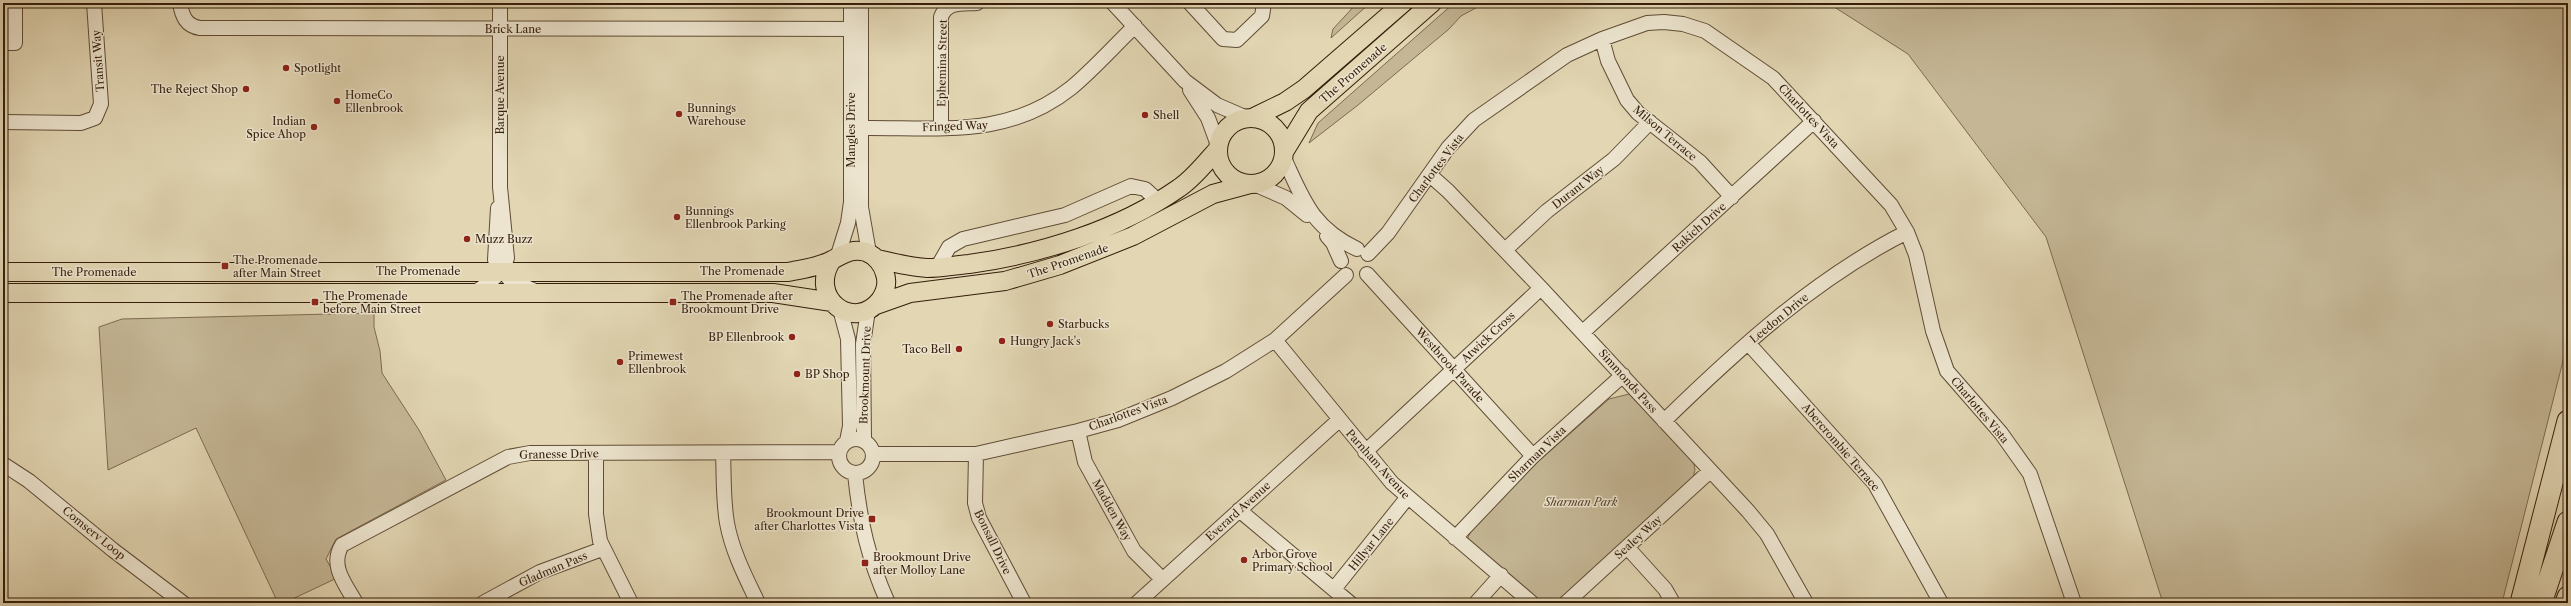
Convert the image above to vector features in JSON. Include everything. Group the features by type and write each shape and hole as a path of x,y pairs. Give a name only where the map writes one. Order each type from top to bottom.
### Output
{"highway":[{"path":"2521,603 2568,422"},
{"path":"2541,603 2568,522"},
{"path":"2566,603 2568,597"}],"main road":[{"name":"The Promenade","path":"1249,118 1284,102 1304,89 1402,3"},
{"name":"The Promenade","path":"1283,154 1309,111 1432,3"},
{"path":"1249,118 1265,121 1273,126 1281,138 1283,154 1278,169 1272,176 1252,184 1236,181 1228,175 1220,164 1218,148 1223,132 1230,125 1249,118"},
{"name":"The Promenade","path":"873,256 903,265 937,268 985,261 1052,246 1106,226 1158,201 1188,181 1218,148"},
{"name":"The Promenade","path":"872,307 910,293 1005,281 1060,266 1133,236 1213,194 1252,184"},
{"path":"853,250 873,256 886,277 886,287 872,307 854,313 836,306 826,295 824,281 827,268 835,258 853,250"},
{"name":"The Promenade","path":"3,272 501,270 788,272 835,258"},
{"name":"The Promenade","path":"3,293 773,293 836,306"}],"street":[{"path":"9,43 9,19 15,3"},
{"name":"Transit Way","path":"3,122 81,123 95,118 101,104 94,3"},
{"name":"Brick Lane","path":"180,3 185,19 191,26 200,28 856,29"},
{"name":"Barque Avenue","path":"500,3 500,188 493,255 501,270 510,280 538,293"},
{"name":"Mangles Drive","path":"851,3 856,29 861,128 861,193 863,220 873,256"},
{"name":"Mangles Drive","path":"835,258 850,215 856,29 861,3"},
{"name":"Ephemina Street","path":"941,127 941,17 944,10 949,6 961,3 977,3"},
{"path":"1113,3 1185,81 1206,114 1218,148"},
{"path":"1190,3 1223,39 1229,41 1237,40 1262,16 1264,3"},
{"name":"Charlottes Vista","path":"1362,251 1388,233 1448,148 1474,120 1567,55 1602,39 1647,23 1664,22 1705,31 1773,78 1891,205 1907,232 1916,255 1933,331 1947,371 2001,433 2030,474 2074,603"},
{"name":"Fringed Way","path":"861,128 981,127 1008,122 1033,112 1072,87 1135,26"},
{"name":"Milson Terrace","path":"1602,39 1608,62 1627,100 1650,122 1700,162 1732,197"},
{"path":"1185,81 1217,105 1249,118"},
{"name":"Rakich Drive","path":"1583,332 1814,121"},
{"name":"Durant Way","path":"1505,250 1547,211 1614,158 1650,122"},
{"path":"1252,184 1295,204 1334,240 1362,251 1371,262 1367,274 1358,279 1346,275 1334,240 1302,198 1283,154"},
{"name":"Simmonds Pass","path":"1430,175 1445,188 1583,332 1767,534 1806,603"},
{"path":"851,181 858,185 861,193"},
{"path":"937,268 949,247 963,239 1065,215 1131,186 1145,189 1158,201"},
{"name":"Leedon Drive","path":"1664,421 1748,343 1799,300 1880,246 1907,232"},
{"path":"1341,261 1346,252 1362,251"},
{"path":"475,292 501,270"},
{"name":"Westbrook Parade","path":"1367,274 1533,456"},
{"name":"Charlottes Vista","path":"873,454 976,454 1078,431 1118,420 1172,398 1226,371 1275,340 1346,275"},
{"name":"Atwick Cross","path":"1365,452 1541,288"},
{"name":"Brookmount Drive","path":"836,306 848,339 850,426 843,447"},
{"name":"Brookmount Drive","path":"864,440 864,344 872,307"},
{"name":"Parnham Avenue","path":"1275,340 1365,452 1407,498 1501,575 1532,603"},
{"name":"Abercrombie Terrace","path":"1748,343 1875,484 1941,603"},
{"name":"Sharman Vista","path":"1456,538 1533,456 1623,375"},
{"name":"Everard Avenue","path":"1137,603 1339,420"},
{"name":"Madden Way","path":"1078,431 1085,462 1134,551 1162,579"},
{"path":"855,439 864,440 872,449 873,454 868,468 855,474 842,467 843,447 855,439"},
{"name":"Granesse Drive","path":"356,603 336,563 339,549 346,542 508,457 530,453 723,453 843,447"},
{"path":"596,453 596,514 602,549 631,603"},
{"path":"723,453 726,513 729,533 758,603"},
{"name":"Bonsall Drive","path":"976,454 975,503 979,518 1024,603"},
{"name":"Comserv Loop","path":"3,464 29,481 114,550 183,603"},
{"name":"Sealey Way","path":"1566,603 1710,471"},
{"path":"855,474 860,518 867,550 888,603"},
{"name":"Hillyar Lane","path":"1334,589 1407,498"},
{"path":"1239,510 1350,603"},
{"path":"1627,547 1665,589 1673,603"},
{"name":"Gladman Pass","path":"487,602 540,572 602,549"},
{"path":"1476,603 1501,575"}],"green space":[{"path":"1357,3 1370,3 1331,38 1333,29"},
{"path":"1454,3 1485,3 1461,16 1449,29 1358,105 1309,143 1318,123"},
{"path":"1828,3 2568,3 2568,341 2502,603 2163,603 2046,237 1908,54"},
{"path":"374,313 374,327 380,351 382,373 419,430 446,480 336,539 326,559 337,578 284,603 278,603 196,428 108,470 99,327 122,319"},
{"name":"Sharman Park","path":"1629,394 1693,459 1695,470 1692,482 1561,601 1541,602 1470,544 1468,537 1474,526 1540,460 1609,399"}],"place":[{"name":"Spotlight","path":"286,68"},
{"name":"The Reject Shop","path":"246,89"},
{"name":"HomeCo Ellenbrook","path":"337,101"},
{"name":"Bunnings Warehouse","path":"679,114"},
{"name":"Shell","path":"1145,115"},
{"name":"Indian Spice Ahop","path":"314,127"},
{"name":"Bunnings Ellenbrook Parking","path":"677,217"},
{"name":"Muzz Buzz","path":"467,239"},
{"name":"The Promenade after Main Street","path":"225,266"},
{"name":"The Promenade before Main Street","path":"315,302"},
{"name":"The Promenade after Brookmount Drive","path":"673,302"},
{"name":"Starbucks","path":"1050,324"},
{"name":"BP Ellenbrook","path":"792,337"},
{"name":"Hungry Jack's","path":"1002,341"},
{"name":"Taco Bell","path":"959,349"},
{"name":"Primewest Ellenbrook","path":"620,362"},
{"name":"BP Shop","path":"797,374"},
{"name":"Brookmount Drive after Charlottes Vista","path":"872,519"},
{"name":"Arbor Grove Primary School","path":"1244,560"},
{"name":"Brookmount Drive after Molloy Lane","path":"865,563"}]}
